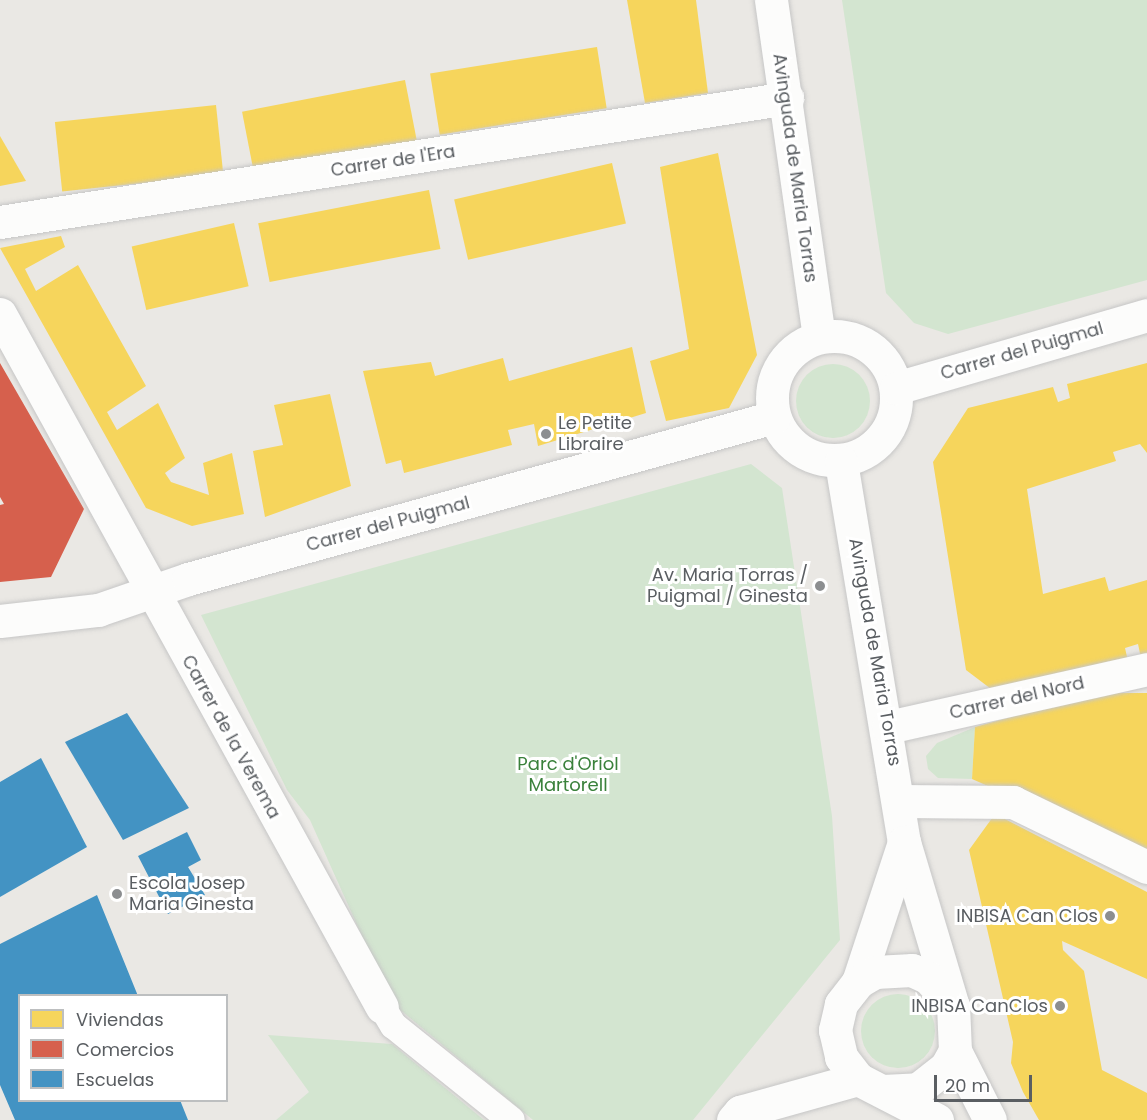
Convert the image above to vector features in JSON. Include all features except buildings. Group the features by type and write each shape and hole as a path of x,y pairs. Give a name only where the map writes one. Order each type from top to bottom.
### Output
{"street":[{"name":"Avinguda de Maria Torras","path":"771,0 787,98 819,337"},
{"name":"Carrer de l'Era","path":"0,222 787,98"},
{"name":"Carrer de la Verema","path":"0,314 150,592 393,1025 511,1120"},
{"name":"Carrer del Puigmal","path":"896,388 1147,315"},
{"path":"848,336 869,346 889,367 896,388 895,417 885,436 864,454 841,462 799,451 774,417 772,386 780,366 799,346 819,337 848,336"},
{"name":"Carrer del Puigmal","path":"0,621 98,610 150,592 774,417"},
{"name":"Avinguda de Maria Torras","path":"841,462 888,727 904,842 953,1006"},
{"name":"Carrer del Nord","path":"888,727 1147,669"},
{"path":"900,801 1013,802 1147,867"},
{"name":"Avinguda de Maria Torras","path":"858,982 904,842"},
{"path":"937,1120 871,1085 841,1057 835,1030 841,1004 858,982 875,972 912,970 929,978 953,1006 955,1051 990,1120"},
{"path":"733,1120 740,1112 871,1085 918,1089 946,1067 955,1051"}],"green space":[{"path":"842,0 1147,0 1147,280 948,334 914,323 886,293"},
{"path":"833,364 854,370 864,380 870,401 864,422 854,432 833,438 812,432 802,422 796,401 802,380 812,370"},
{"name":"Parc d'Oriol Martorell","path":"751,464 782,488 832,816 840,940 693,1120 533,1120 392,1003 310,820 287,790 201,615"},
{"path":"975,727 972,779 938,778 928,769 926,756 937,743"},
{"path":"891,994 905,994 919,1000 929,1010 935,1024 935,1038 929,1052 919,1062 905,1068 891,1068 877,1062 867,1052 861,1038 861,1024 867,1010 877,1000"},
{"path":"268,1035 392,1044 484,1120 276,1120 309,1092"}],"place":[{"name":"Le Petite Libraire","path":"546,434"},
{"name":"Av. Maria Torras / Puigmal / Ginesta","path":"820,586"},
{"name":"Escola Josep Maria Ginesta","path":"117,894"},
{"name":"INBISA Can Clos","path":"1110,916"},
{"name":"INBISA CanClos","path":"1060,1006"}]}
